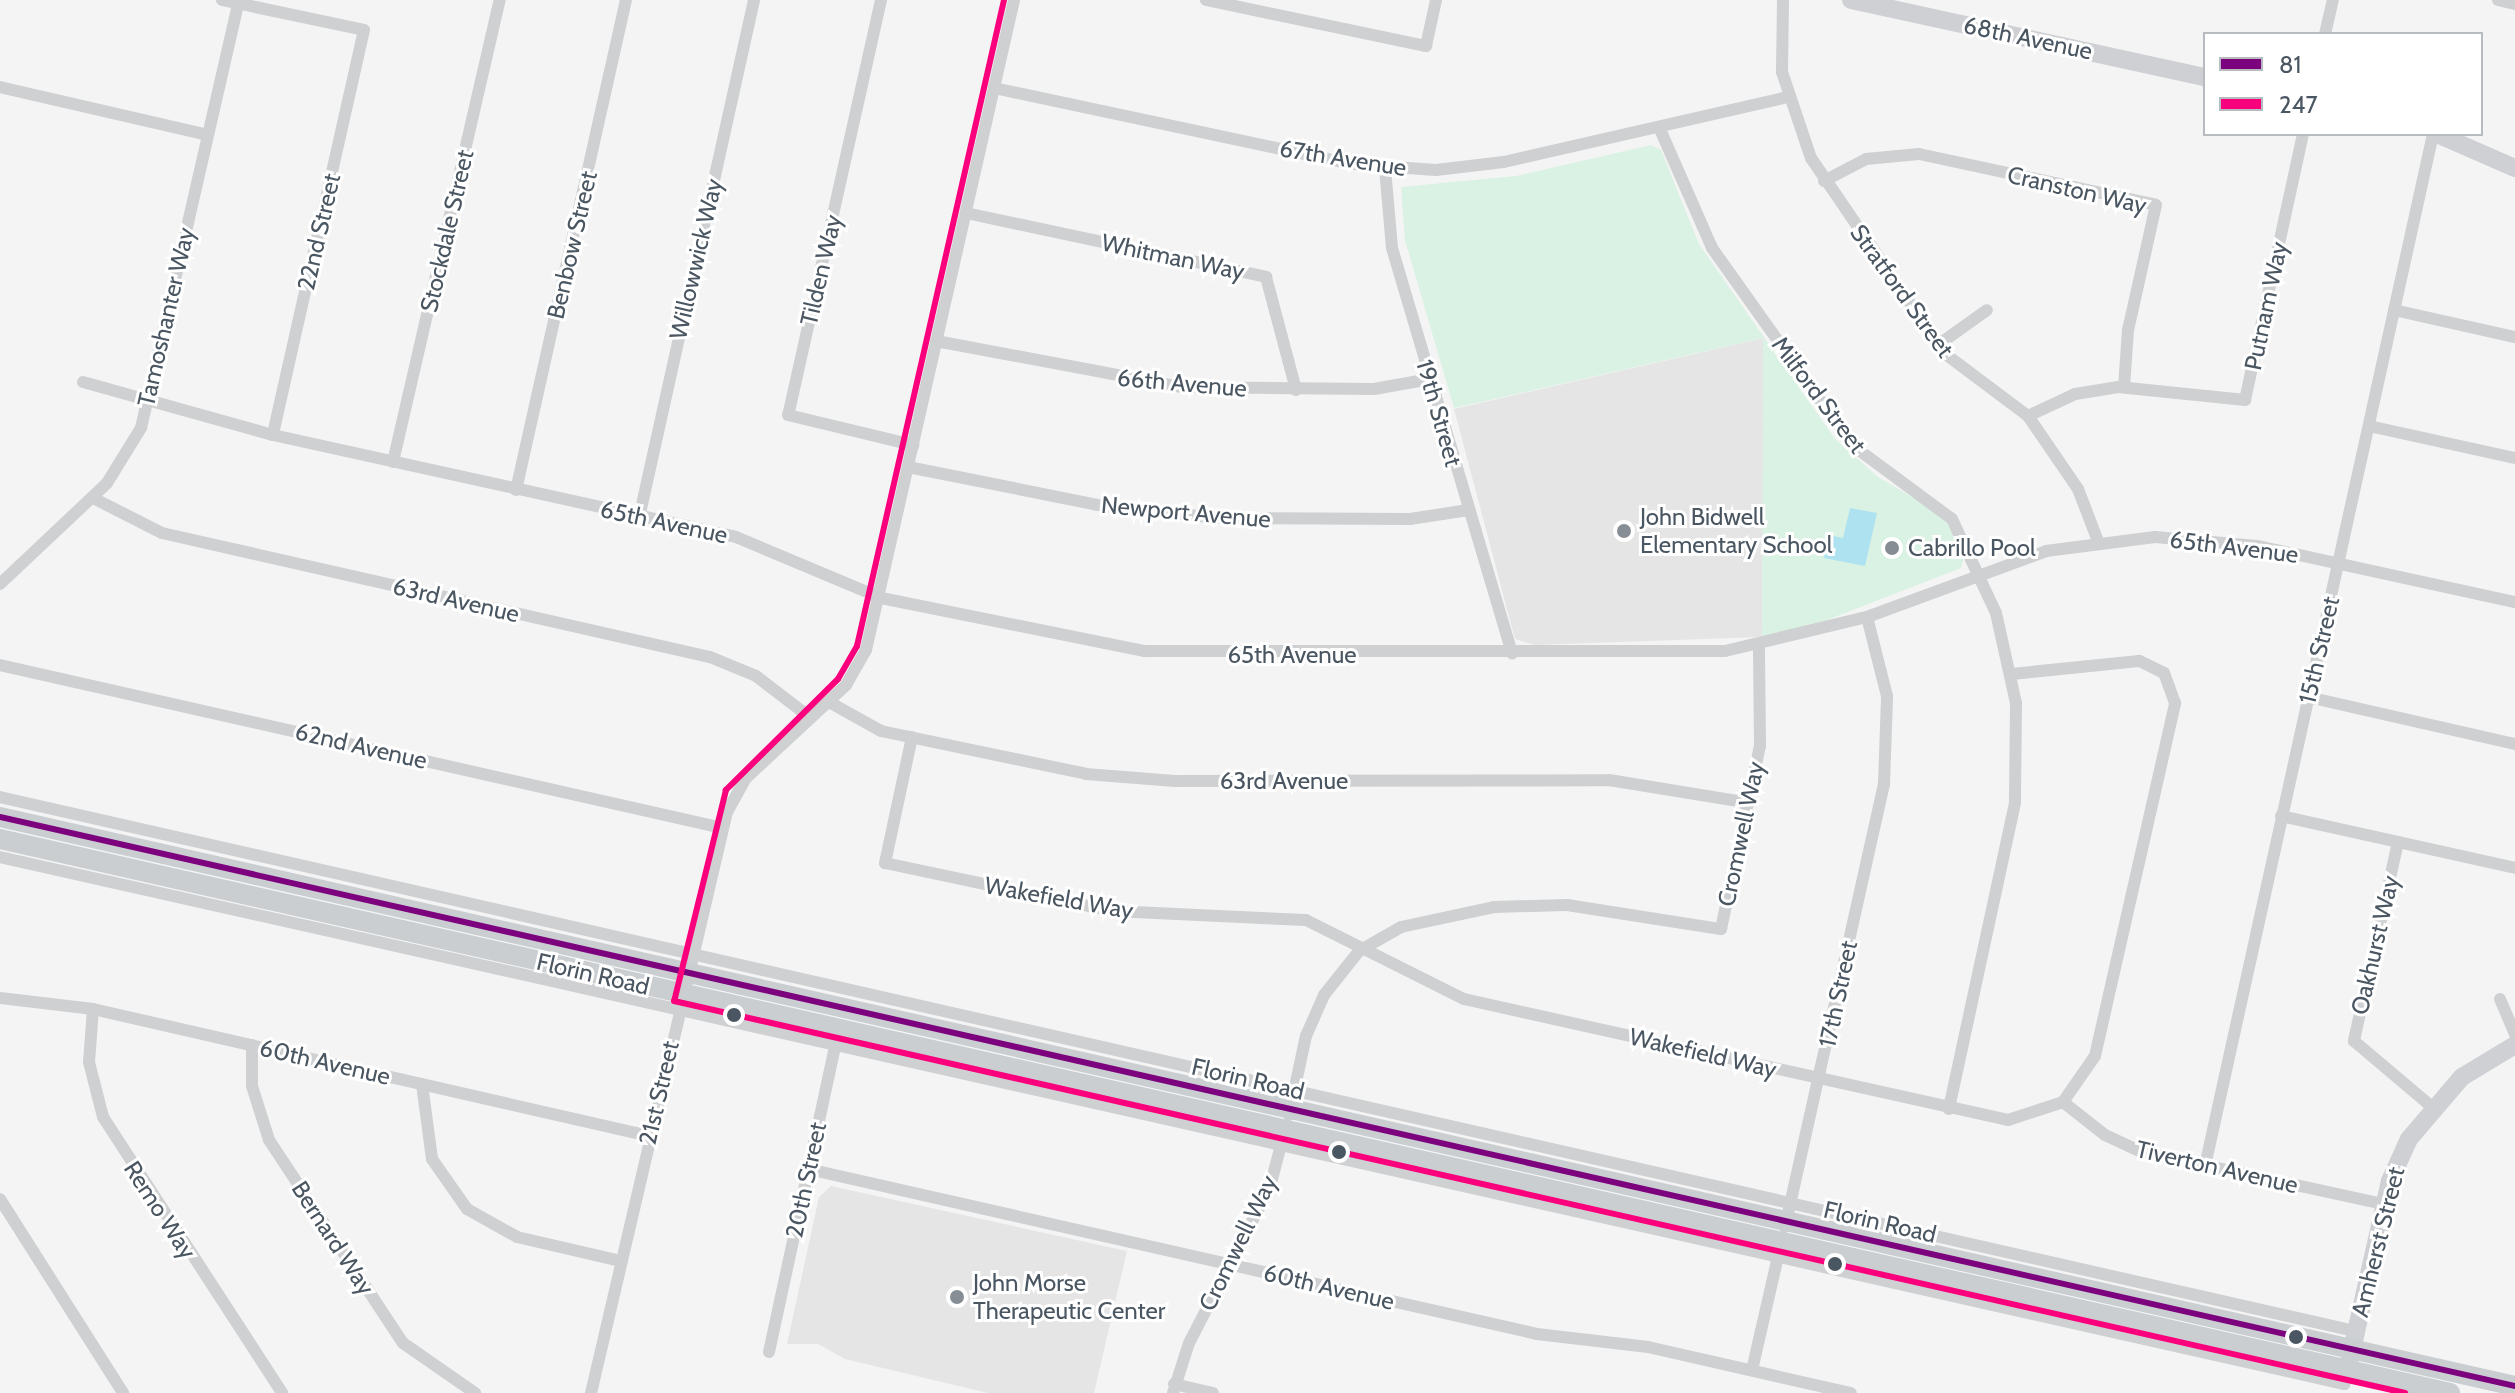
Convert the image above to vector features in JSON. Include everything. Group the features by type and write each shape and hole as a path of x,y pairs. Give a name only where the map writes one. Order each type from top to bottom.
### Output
{"main road":[{"name":"Florin Road","path":"0,817 689,963 844,1008 1292,1099 1789,1211 2354,1340 2515,1386"},
{"name":"Florin Road","path":"0,839 680,1002 1779,1250 2344,1382 2450,1393"}],"street":[{"path":"222,0 238,2"},
{"name":"Stockdale Street","path":"393,462 500,0"},
{"name":"Benbow Street","path":"516,490 626,0"},
{"name":"Willowwick Way","path":"639,518 754,0"},
{"name":"Tilden Way","path":"881,0 788,415 913,445"},
{"name":"21st Street","path":"591,1393 722,828 745,779 829,702 859,668 881,598 1014,0"},
{"path":"1206,0 1426,46 1436,0"},
{"name":"Stratford Street","path":"1783,0 1787,97 1824,181 1938,345 2028,416 2078,489 2098,541"},
{"name":"68th Avenue","path":"1851,0 2203,77"},
{"path":"2325,32 2333,0"},
{"path":"2498,0 2515,4"},
{"name":"22nd Street","path":"238,2 364,30 273,435"},
{"name":"Tamoshanter Way","path":"0,584 93,498 131,449 145,403 238,2"},
{"path":"0,87 208,135"},
{"name":"67th Avenue","path":"994,88 1385,168 1504,162 1787,97"},
{"name":"Milford Street","path":"1659,127 1712,248 1840,430 1868,459 1941,506 1981,572 2012,674 2015,803 1949,1109"},
{"name":"Putnam Way","path":"2028,416 2075,394 2124,387 2245,400 2303,136"},
{"name":"15th Street","path":"2205,1166 2435,136"},
{"path":"2440,136 2515,168"},
{"name":"Cranston Way","path":"1824,181 1866,159 1919,154 2156,205 2128,330 2124,387"},
{"name":"19th Street","path":"1385,168 1392,248 1512,654"},
{"name":"Whitman Way","path":"966,213 1266,277 1296,390"},
{"path":"1938,345 1987,310"},
{"path":"2394,310 2515,337"},
{"name":"66th Avenue","path":"936,341 1132,381 1296,390 1430,379"},
{"name":"65th Avenue","path":"83,382 145,403 273,435 759,544 831,582 881,598 1145,651 1512,654 1759,647 1867,617 1981,572 2098,541 2224,540 2515,602"},
{"path":"2369,426 2515,458"},
{"name":"Newport Avenue","path":"908,467 1191,516 1410,519 1468,510"},
{"name":"63rd Avenue","path":"93,498 162,533 710,657 756,676 811,718"},
{"name":"17th Street","path":"1752,1370 1819,1079 1888,751 1885,683 1867,617"},
{"name":"Cromwell Way","path":"1173,1389 1229,1264 1270,1187 1315,1014 1365,946 1420,920 1530,905 1603,907 1721,929 1749,803 1761,724 1759,647"},
{"path":"2012,674 2139,661 2164,673 2174,693 2095,1056 2063,1102"},
{"name":"62nd Avenue","path":"0,665 722,828"},
{"path":"2308,697 2515,744"},
{"name":"63rd Avenue","path":"829,702 862,723 912,737 1131,779 1620,780 1749,803"},
{"name":"Wakefield Way","path":"912,737 885,863 1087,907 1306,920 1365,946 1422,984 1464,999 1949,1109 2008,1120 2063,1102"},
{"name":"Florin Road","path":"0,797 689,963 1292,1099"},
{"path":"2281,816 2515,868"},
{"name":"Oakhurst Way","path":"2398,842 2354,1041 2432,1107"},
{"name":"Florin Road","path":"0,857 680,1002"},
{"name":"60th Avenue","path":"0,998 93,1009 649,1136"},
{"path":"2500,999 2515,1034"},
{"name":"20th Street","path":"769,1352 844,1008"},
{"name":"Remo Way","path":"93,1009 89,1062 103,1117 282,1393"},
{"name":"Bernard Way","path":"252,1045 255,1106 269,1140 403,1343 475,1393"},
{"name":"Amherst Street","path":"2344,1382 2384,1204 2400,1158 2432,1107 2515,1045"},
{"path":"422,1084 432,1159 467,1209 517,1237 621,1261"},
{"name":"Tiverton Avenue","path":"2063,1102 2122,1144 2205,1166 2384,1204"},
{"name":"60th Avenue","path":"808,1169 1537,1334 1648,1347 1851,1393"},
{"path":"0,1199 123,1393"},
{"path":"1173,1389 1213,1393"}],"shaded area":[{"name":"John Bidwell Elementary School","path":"1764,338 1762,637 1535,645 1515,639 1454,409"},
{"name":"John Morse Therapeutic Center","path":"831,1186 1127,1251 1094,1393 988,1393 845,1359 818,1344 787,1344 819,1197"}],"green space":[{"path":"1651,145 1661,150 1699,244 1835,439 1878,477 1941,514 1965,554 1961,568 1827,620 1762,637 1763,338 1454,408 1405,240 1401,187 1516,176"}],"water":[{"path":"1850,508 1877,513 1865,566 1824,558 1829,535 1843,538"}],"transit line":[{"name":"247","path":"1004,0 857,646 838,679 726,790 674,1001 2405,1393"},
{"name":"81","path":"0,817 2515,1386"}],"place":[{"name":"John Bidwell Elementary School","path":"1624,531"},
{"name":"Cabrillo Pool","path":"1892,548"},
{"name":"John Morse Therapeutic Center","path":"957,1297"}]}
